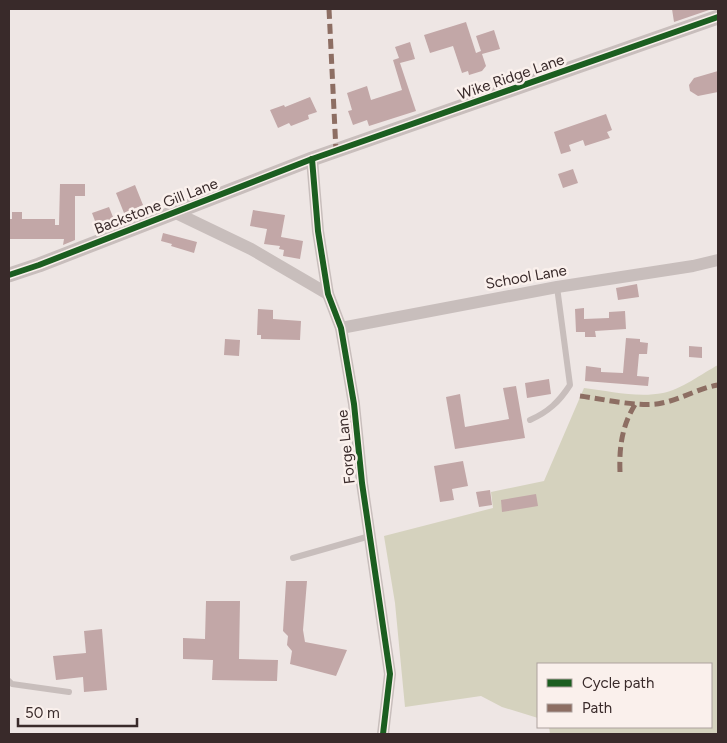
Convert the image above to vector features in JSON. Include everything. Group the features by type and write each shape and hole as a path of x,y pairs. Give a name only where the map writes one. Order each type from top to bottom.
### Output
{"street":[{"name":"Wike Ridge Lane","path":"312,159 718,17"},
{"name":"Backstone Gill Lane","path":"9,275 312,159"},
{"name":"Forge Lane","path":"312,159 318,231 328,294 340,328 354,404 362,483 390,674 383,734"},
{"path":"174,212 251,249 328,294"},
{"name":"School Lane","path":"340,328 557,287 692,266 718,260"}],"lane":[{"path":"530,420 544,414 555,405 570,385 557,287"},
{"path":"293,558 370,536"},
{"path":"9,681 12,684 69,692"}],"shaded area":[{"path":"718,365 718,734 550,734 549,728 712,728 712,663 537,663 537,718 502,707 481,696 405,707 395,603 384,536 493,508 491,492 544,481 584,388 643,395 663,393 684,385"}],"building":[{"path":"672,9 712,9 674,22"},
{"path":"466,22 476,53 481,51 476,36 494,30 500,49 482,54 486,66 482,71 469,75 468,71 462,73 453,46 430,53 424,35"},
{"path":"410,42 415,59 400,63 416,111 369,126 367,120 353,125 348,111 352,110 347,93 367,86 371,100 402,90 393,60 399,58 395,47"},
{"path":"718,71 718,92 698,96 690,91 689,85 694,78"},
{"path":"310,97 317,112 308,115 309,119 291,126 289,123 278,128 270,110 284,105 285,107"},
{"path":"606,114 612,130 607,132 610,138 585,146 583,140 569,145 571,151 561,154 554,132"},
{"path":"573,169 578,183 563,188 558,174"},
{"path":"60,184 85,184 85,196 75,196 75,240 63,245 64,239 9,239 9,219 12,219 12,212 22,212 22,219 55,219 55,225 59,225"},
{"path":"135,185 143,205 124,213 116,193"},
{"path":"109,207 115,222 98,229 92,213"},
{"path":"253,210 285,215 281,237 303,241 300,259 283,256 284,250 279,249 280,246 264,244 267,229 250,226"},
{"path":"163,233 197,242 194,253 161,241"},
{"path":"637,284 639,297 618,300 616,288"},
{"path":"584,308 584,319 609,318 609,312 625,311 626,329 595,331 596,337 585,337 585,332 576,332 575,309"},
{"path":"258,309 273,310 273,319 301,321 300,340 261,339 261,335 257,335"},
{"path":"626,338 640,339 640,342 648,343 647,354 639,354 637,376 649,377 648,386 585,381 586,366 601,368 601,372 623,373"},
{"path":"225,339 240,340 239,356 224,355"},
{"path":"689,346 702,347 702,358 689,357"},
{"path":"549,379 551,394 527,398 525,383"},
{"path":"516,386 525,438 455,449 446,397 460,394 465,427 509,419 503,388"},
{"path":"463,461 468,486 452,489 454,500 440,502 434,466"},
{"path":"490,490 492,505 479,507 476,492"},
{"path":"536,494 538,506 502,512 501,500"},
{"path":"286,581 307,581 303,630 305,642 347,650 336,676 290,664 292,651 287,645 288,636 283,631"},
{"path":"206,601 240,601 239,659 278,660 277,681 212,680 213,660 183,659 183,638 205,639"},
{"path":"102,629 107,690 84,692 83,677 56,680 53,656 86,653 84,631"}],"marked path":[{"path":"329,9 336,151"},
{"path":"580,396 633,404 653,404 669,401 718,385"},
{"path":"620,472 622,436 627,420 636,403"}],"cycle path":[{"path":"9,275 312,159 718,17"},
{"path":"312,159 318,231 328,294 341,328 354,404 362,483 390,674 383,734"}]}
